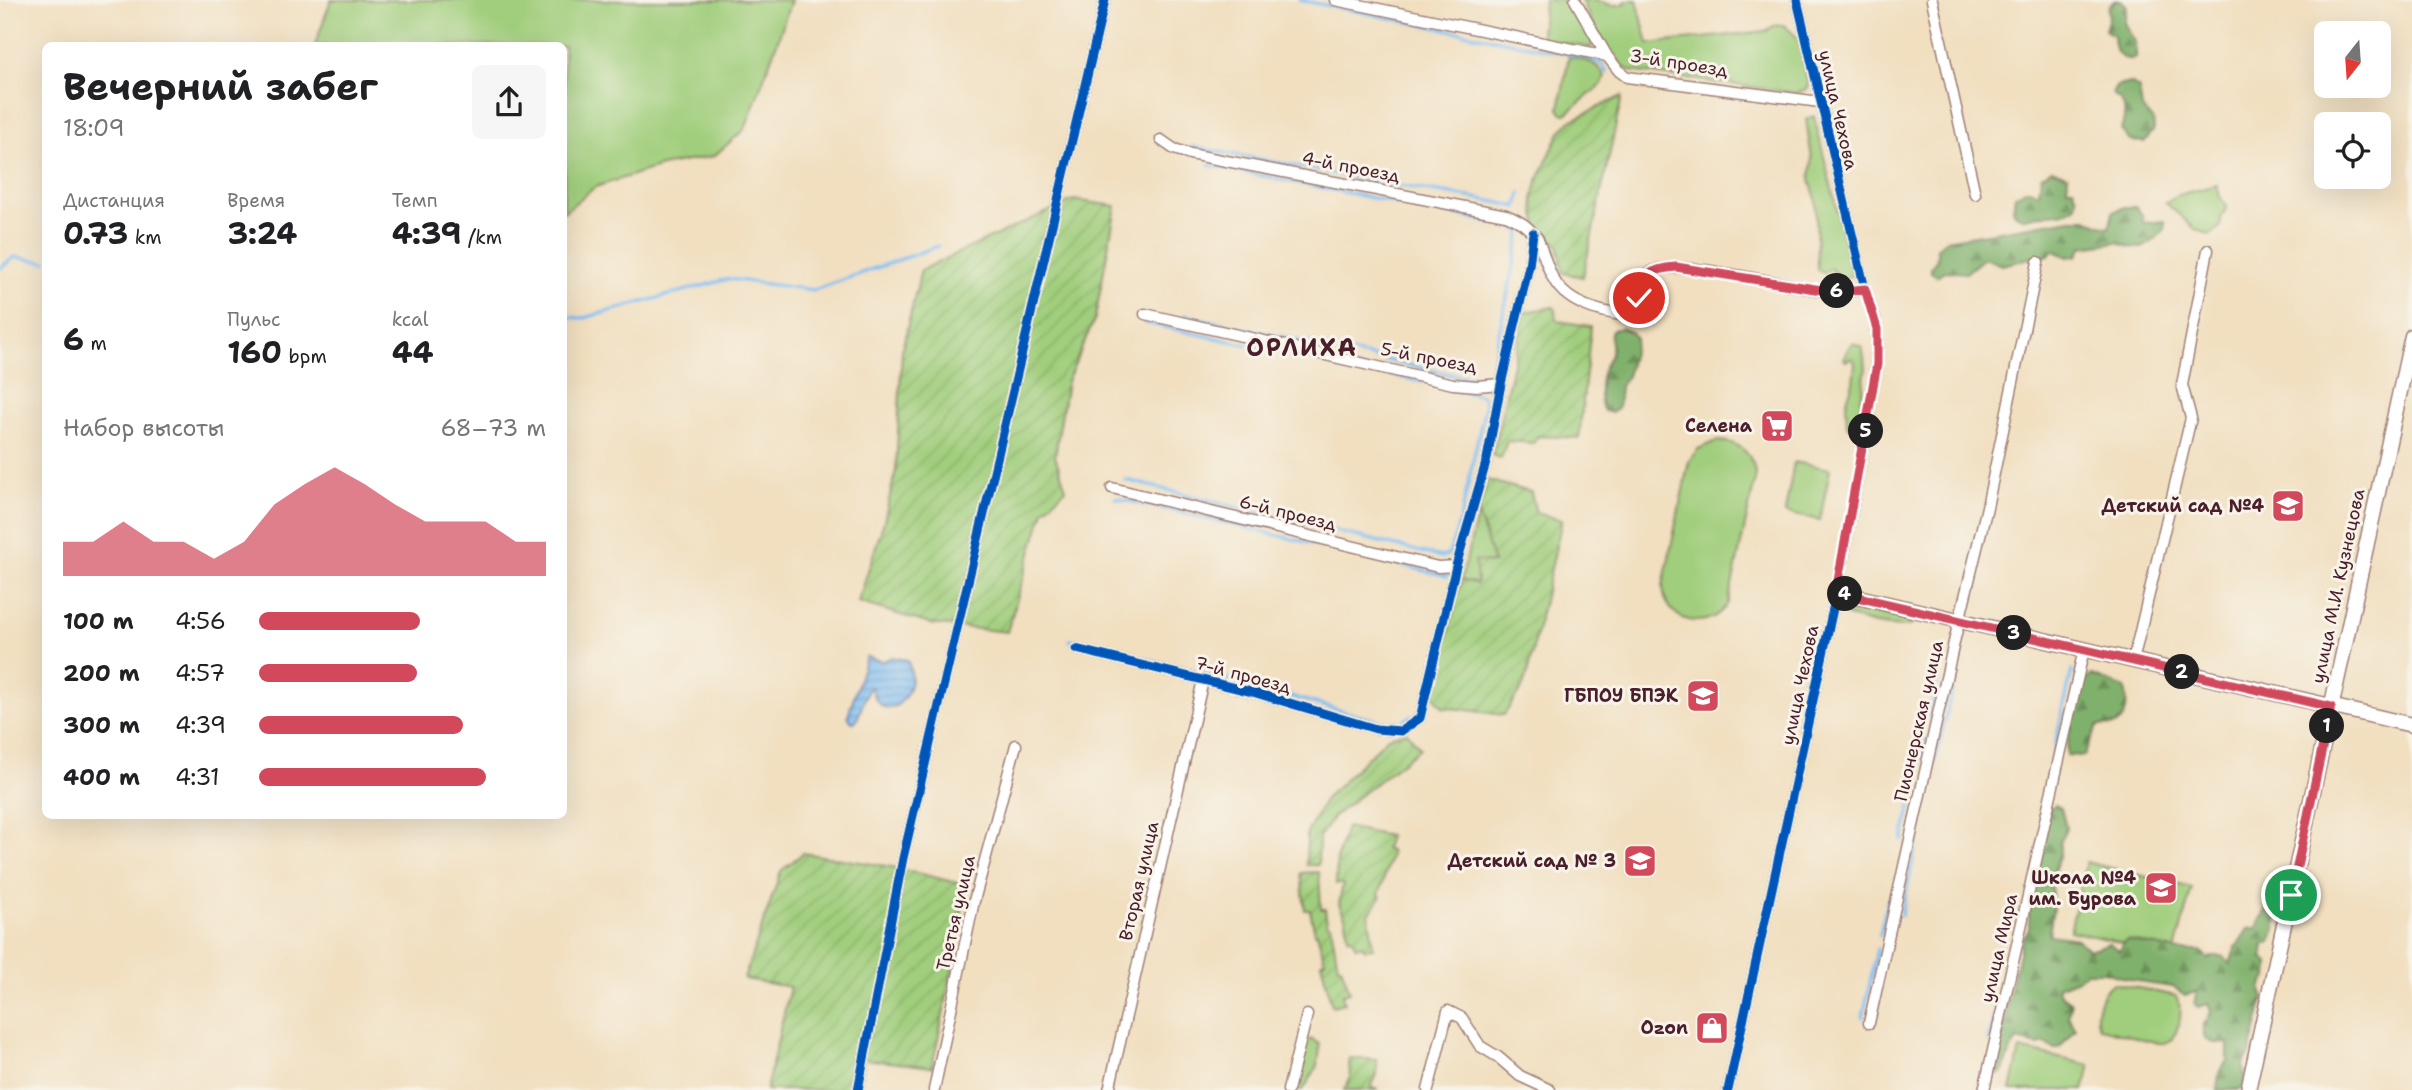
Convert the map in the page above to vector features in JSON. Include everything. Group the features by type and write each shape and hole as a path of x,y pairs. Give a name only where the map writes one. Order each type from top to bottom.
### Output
{"street":[{"path":"858,1090 906,845 1105,0"},
{"name":"3-й проезд","path":"1335,0 1607,56 1627,77 1820,102"},
{"path":"1575,0 1607,56"},
{"name":"улица Чехова","path":"1728,1090 1836,592 1877,364 1877,329 1865,289 1797,0"},
{"path":"1932,0 1975,194"},
{"name":"4-й проезд","path":"1161,139 1174,149 1190,154 1506,215 1523,222 1533,233"},
{"path":"1533,233 1538,239 1554,282 1574,301 1619,315 1637,317 1643,281 1649,273 1661,268 1676,267 1726,273 1834,292 1865,289"},
{"path":"1457,566 1487,459 1501,384 1529,266 1533,233"},
{"path":"2133,661 2191,418 2182,385 2208,250"},
{"name":"Пионерская улица","path":"1869,1023 1987,507 2038,262"},
{"name":"5-й проезд","path":"1145,314 1453,384 1501,384"},
{"name":"улица М.И. Кузнецова","path":"2248,1090 2412,337"},
{"name":"6-й проезд","path":"1112,488 1438,567 1457,566"},
{"name":"7-й проезд","path":"1076,649 1267,696 1376,730 1401,731 1420,718 1457,566"},
{"path":"1836,592 2412,725"},
{"name":"улица Мира","path":"1984,1090 2084,649"},
{"name":"Вторая улица","path":"1109,1090 1203,680"},
{"name":"Третья улица","path":"934,1090 974,901 1016,745"},
{"path":"1428,1090 1448,1011 1462,1018 1480,1046 1520,1076 1550,1090"},
{"path":"1288,1090 1307,1015"}],"green space":[{"path":"331,0 791,0 745,129 714,156 661,166 595,187 567,210 567,42 316,42"},
{"path":"1544,0 1568,0 1593,41 1591,48 1544,39 1541,36"},
{"path":"1581,0 1616,5 1626,3 1625,0 1637,0 1648,44 1767,31 1773,26 1784,25 1799,39 1808,85 1806,90 1797,93 1630,71 1608,50"},
{"path":"2121,0 2127,6 2124,23 2131,35 2136,58 2121,57 2114,45 2113,35 2105,30 2109,17 2108,8 2114,1"},
{"path":"1569,56 1595,65 1605,79 1566,114 1559,109"},
{"path":"2131,83 2139,89 2142,109 2153,119 2154,130 2144,142 2130,141 2121,130 2124,108 2112,93 2117,86"},
{"path":"1622,96 1583,277 1563,273 1558,245 1537,225 1533,199 1537,182 1560,132 1570,121"},
{"path":"1814,116 1851,267 1851,276 1840,279 1831,268 1824,273 1817,270 1816,199 1810,181 1812,159 1806,119"},
{"path":"2052,169 2068,176 2067,188 2073,188 2077,198 2076,206 2060,213 2026,218 2016,215 2013,210 2015,196 2027,189 2039,193 2041,176"},
{"path":"2217,185 2220,197 2226,205 2221,216 2221,226 2210,235 2195,229 2166,203 2178,195"},
{"path":"1073,200 1116,206 1095,318 1067,381 1055,456 1066,489 1044,510 1007,632 930,624 858,602 884,521 896,470 902,350 921,270"},
{"path":"2125,207 2136,207 2142,215 2143,223 2165,221 2165,229 2142,248 2118,242 2082,247 2078,255 2068,257 2053,250 2049,255 2037,259 2030,258 2002,265 1984,258 1966,273 1944,271 1937,276 1931,272 1937,259 1937,248 1946,240 2071,219 2086,219 2109,228 2113,212"},
{"path":"1554,307 1557,321 1591,326 1579,438 1538,436 1533,443 1507,441 1501,458 1492,455 1525,312"},
{"path":"1620,328 1632,332 1636,339 1627,376 1620,386 1618,408 1612,413 1604,411 1602,406 1600,383 1611,354 1612,330"},
{"path":"1853,343 1862,347 1866,367 1858,423 1852,428 1847,426 1846,404 1853,382 1855,363 1852,358 1846,361 1844,359"},
{"path":"1717,441 1740,447 1750,457 1755,480 1728,603 1720,613 1710,619 1689,620 1671,609 1665,599 1663,586 1689,461 1698,449"},
{"path":"1794,462 1830,469 1820,520 1785,513"},
{"path":"1487,480 1531,492 1536,513 1562,520 1528,671 1523,686 1504,715 1443,707 1433,695 1461,580 1477,584 1475,561 1494,563 1478,513"},
{"path":"1478,513 1494,563 1478,584 1461,580"},
{"path":"1853,610 1912,621 1912,625 1898,627 1846,615"},
{"path":"2092,675 2125,688 2125,714 2120,723 2097,726 2084,756 2067,755 2070,723 2076,700"},
{"path":"1407,732 1420,748 1334,816 1319,837 1318,865 1306,865 1307,833 1325,799 1388,737"},
{"path":"2055,805 2061,808 2066,828 2060,841 2060,853 2051,881 2053,907 2049,935 2077,939 2089,950 2109,943 2120,951 2128,940 2179,951 2201,951 2208,959 2212,956 2223,956 2230,964 2235,949 2248,929 2257,928 2267,907 2276,910 2276,929 2271,942 2264,944 2263,958 2269,962 2268,978 2262,987 2264,998 2250,1053 2243,1064 2245,1076 2243,1088 2240,1090 2217,1090 2220,1072 2228,1061 2228,1043 2213,1043 2204,1035 2203,1024 2208,1020 2211,1011 2208,1004 2197,1007 2194,1003 2197,992 2185,995 2173,987 2104,972 2086,972 2078,979 2057,987 2060,994 2071,1002 2068,1016 2075,1029 2060,1047 2054,1049 2044,1043 2038,1045 2017,1040 2001,1074 1991,1071 2005,1023 2022,940 2029,928 2029,899 2049,809"},
{"path":"1346,827 1389,836 1385,849 1391,854 1379,895 1381,897 1369,914 1373,948 1365,949 1362,945 1356,947 1352,938 1348,937 1346,919 1339,904 1343,884 1336,884 1337,858"},
{"path":"803,853 892,867 966,885 952,972 932,1067 863,1059 858,1090 766,1090 790,987 744,979 781,871"},
{"path":"2086,862 2192,888 2174,954 2070,931"},
{"path":"1319,872 1321,909 1325,909 1327,923 1331,926 1338,966 1341,966 1350,992 1342,994 1344,1003 1332,1006 1321,962 1325,961 1310,910 1305,910 1301,873"},
{"path":"2114,983 2176,996 2181,1011 2173,1039 2159,1043 2100,1028 2097,1016 2099,1003 2105,991"},
{"path":"1312,1039 1319,1044 1316,1068 1303,1090 1290,1090 1302,1045"},
{"path":"2020,1049 2090,1065 2084,1090 2011,1090"},
{"path":"1349,1058 1377,1060 1377,1075 1371,1087 1378,1090 1344,1090 1350,1079"}],"water":[{"path":"866,657 883,661 892,657 907,660 911,672 910,684 900,703 892,707 884,707 877,701 871,687 857,720 853,722 848,716"}],"waterway":[{"path":"1300,0 1589,58 1602,64 1607,73"},
{"path":"1192,147 1517,207 1521,193"},
{"path":"1185,315 1453,375 1477,378 1490,374 1521,232 1496,223 1209,165"},
{"path":"567,317 584,318 728,279 814,290 938,246"},
{"path":"0,268 15,257 42,261"},
{"path":"1145,323 1423,382"},
{"path":"1126,480 1442,557 1449,554 1461,516 1485,406 1483,396 1448,388"},
{"path":"1115,498 1447,576"},
{"path":"1070,640 1235,681"},
{"path":"2046,786 2072,670"},
{"path":"1929,717 1938,678"},
{"path":"1919,826 1952,691"},
{"path":"1278,693 1386,723 1399,724 1411,716"},
{"path":"1917,777 1925,738"},
{"path":"1903,840 1915,786"},
{"path":"1901,915 1918,836"},
{"path":"1880,935 1888,899"},
{"path":"1988,1041 2012,943"},
{"path":"1863,1017 1877,949"}],"cycle path":[{"path":"858,1090 903,858 1105,0"},
{"path":"1728,1090 1839,581 1878,351 1875,318 1865,289 1797,0"},
{"path":"1076,649 1256,693 1376,729 1401,731 1420,718 1456,566 1487,459 1501,384 1529,266 1533,233"}],"place":[{"name":"Селена","path":"1777,426"},
{"name":"Детский сад №4","path":"2288,506"},
{"name":"ГБПОУ БПЭК","path":"1703,696"},
{"name":"Детский сад № 3","path":"1640,861"},
{"name":"Школа №4 им. Бурова","path":"2161,888"},
{"name":"Ozon","path":"1712,1028"}],"district":[{"name":"ОРЛИХА","path":"1302,348"}],"route":[{"path":"1639,298 1643,281 1649,273 1661,268 1676,267 1834,292 1865,289 1877,329 1877,364 1836,592 2331,707 2291,895"}]}
